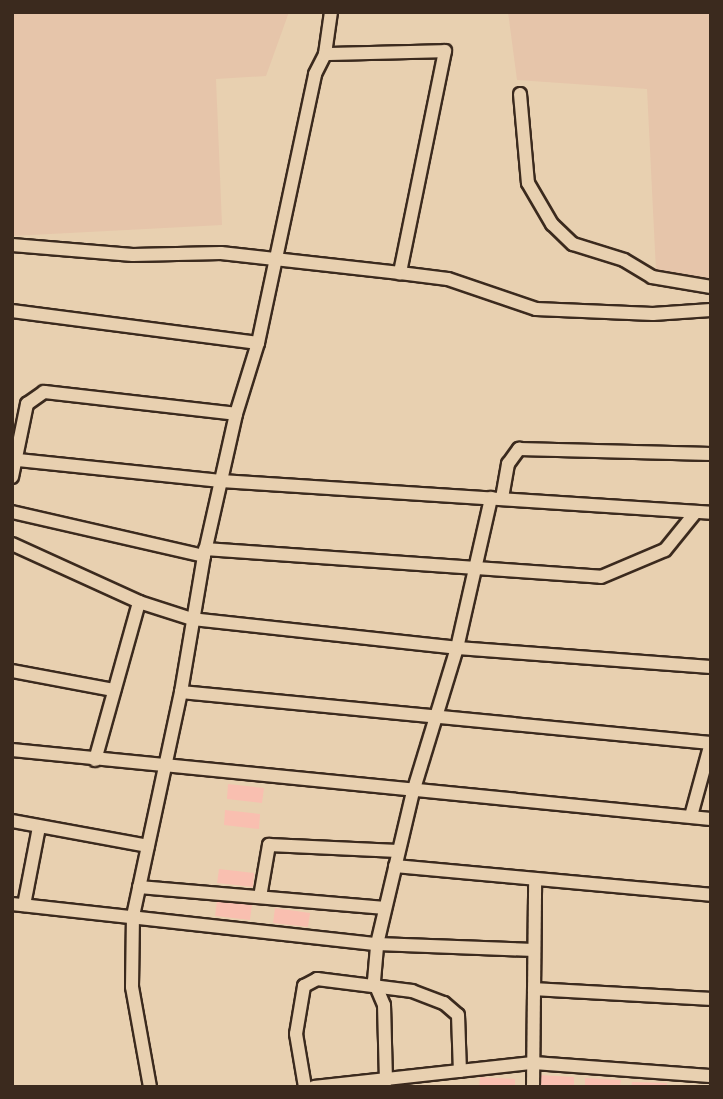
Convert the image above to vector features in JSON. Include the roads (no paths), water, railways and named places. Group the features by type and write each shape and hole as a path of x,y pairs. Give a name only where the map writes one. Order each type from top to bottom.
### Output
{"street":[{"path":"150,1087 132,987 133,916 181,692 205,553 236,414 258,343 314,74 325,54 331,12"},
{"path":"325,54 445,51 400,273"},
{"path":"520,94 528,183 552,224 573,244 624,260 652,277 711,287"},
{"path":"12,245 133,255 221,253 274,262 400,273 447,279 536,309 653,314 711,310"},
{"path":"12,310 258,343"},
{"path":"12,402 27,404 44,392 72,393 236,414"},
{"path":"12,477 18,460 27,404"},
{"path":"386,1081 384,1004 377,987 377,944 413,792 457,648 476,567 508,464 519,449 711,454"},
{"path":"18,460 221,481 711,513"},
{"path":"12,512 205,553 611,576 665,550 695,513"},
{"path":"12,544 139,602 192,619 457,648 711,667"},
{"path":"95,760 139,602"},
{"path":"12,671 114,691"},
{"path":"181,692 711,743 691,816"},
{"path":"12,750 163,768 711,819"},
{"path":"12,821 148,846"},
{"path":"39,827 18,905 377,944 534,950"},
{"path":"260,897 269,845 398,851"},
{"path":"395,866 711,895"},
{"path":"533,1087 535,879"},
{"path":"139,887 385,908"},
{"path":"305,1087 296,1034 304,986 327,979 412,991 453,1009 458,1020 460,1070"},
{"path":"534,989 711,999"},
{"path":"314,1087 421,1081 460,1070 533,1063 711,1076"}]}
